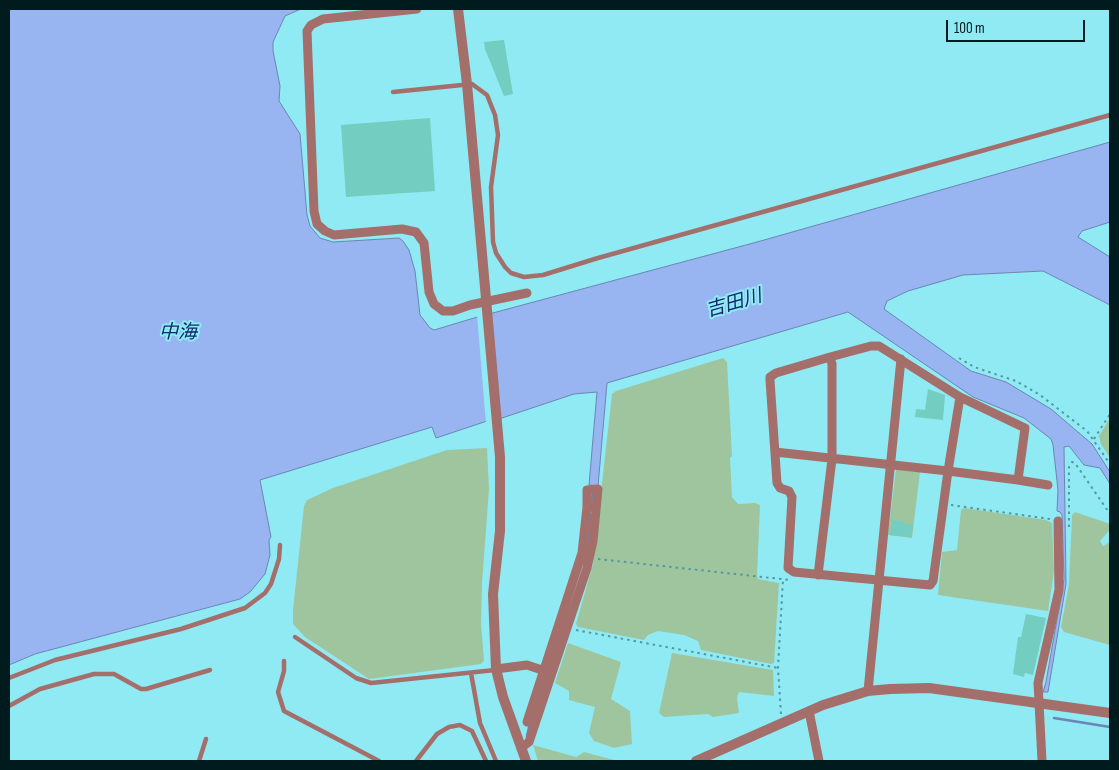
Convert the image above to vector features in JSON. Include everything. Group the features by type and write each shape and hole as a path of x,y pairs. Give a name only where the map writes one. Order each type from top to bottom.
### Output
{"street":[{"path":"417,9 323,18 311,25 307,31 314,211 317,224 325,231 334,235 402,229 416,232 424,243 430,292 434,304 443,311 449,312 485,307 527,293"},
{"path":"458,9 467,84 500,467 500,532 493,594 496,669 502,697 526,761"},
{"path":"960,397 931,584 924,586 794,572 786,564 792,497 789,491 778,486 771,375 830,357 879,346 960,397 1025,428 1018,480"},
{"path":"818,575 832,459 832,364 830,357"},
{"path":"868,691 901,359"},
{"path":"775,452 948,471 1048,485"},
{"path":"521,748 529,742 564,627 592,507 598,489 591,490"},
{"path":"527,722 590,558 592,507"},
{"path":"1042,761 1038,683 1059,590 1058,520"},
{"path":"496,669 527,665 545,671"},
{"path":"696,761 809,711 868,691 928,688 1110,713"},
{"path":"809,711 819,761"}],"lane":[{"path":"393,92 467,84 477,86 486,95 498,126 490,187 492,234 496,253 511,272 524,277 543,275 1110,115"},
{"path":"9,678 55,660 181,629 245,608 265,593 271,584 279,559 280,545"},
{"path":"295,637 356,678 366,682 378,683 496,669"},
{"path":"284,661 284,671 278,692 284,711 379,761"},
{"path":"9,706 40,689 88,676 114,674 146,690 210,670"},
{"path":"471,673 480,723 496,761"},
{"path":"416,761 437,734 448,727 460,725 472,731 486,761"},
{"path":"199,761 206,739"}],"path":[{"path":"959,358 974,367 1016,381 1040,395 1094,439 1110,464"},
{"path":"1094,439 1110,414"},
{"path":"1069,527 1069,467 1072,462 1075,463 1110,514"},
{"path":"944,504 1058,520"},
{"path":"590,558 740,575"},
{"path":"780,712 778,668 783,579"},
{"path":"564,627 778,668"}],"green space":[{"path":"723,358 727,362 732,456 730,458 732,497 738,504 755,503 760,505 757,576 758,579 779,583 774,663 771,664 701,650 698,641 684,635 658,631 648,635 644,640 578,627 576,624 593,564 612,394 616,391"},
{"path":"1110,418 1110,458 1101,444 1099,436"},
{"path":"487,448 489,489 482,583 481,625 484,660 481,664 369,679 305,637 293,624 293,610 304,506 307,500 333,488 447,450"},
{"path":"896,469 920,472 912,538 888,535"},
{"path":"964,508 1046,520 1052,523 1054,571 1048,611 938,595 942,552 957,550 961,510"},
{"path":"1075,512 1110,524 1110,530 1100,541 1103,546 1110,542 1110,645 1064,632 1061,627 1069,584 1072,515"},
{"path":"568,643 621,662 611,699 630,711 632,744 614,748 594,741 589,733 595,707 569,700 569,691 555,683"},
{"path":"672,653 773,670 774,696 739,692 737,698 739,713 713,717 708,714 664,717 659,713"},
{"path":"533,745 576,757 584,752 618,761 538,761"}],"water":[{"name":"中海","path":"9,9 301,9 285,16 273,42 273,51 280,86 279,101 300,134 307,215 310,226 320,238 333,242 399,238 403,241 409,250 415,271 420,315 430,328 434,330 484,315 493,419 436,438 432,427 260,480 271,537 269,540 270,555 265,574 250,592 240,599 35,654 9,665"},
{"name":"吉田川","path":"1110,142 1110,222 1082,231 1078,237 1110,257 1110,305 1043,271 963,275 908,291 887,301 884,309 971,371 1006,382 1051,409 1092,444 1110,472 1110,484 1100,468 1084,465 1069,446 1064,447 1066,584 1048,692 1043,692 1064,579 1062,515 1057,511 1058,490 1051,439 1024,418 973,397 848,312 607,383 598,486 589,485 597,392 574,394 499,419 489,314 757,242"}],"pier":[{"path":"484,313 494,422 486,424 477,315"}],"building":[{"path":"504,40 513,94 504,96 484,42"},
{"path":"430,118 435,191 346,197 341,125"},
{"path":"928,389 945,395 943,420 915,417 916,409 925,410"},
{"path":"892,520 904,521 904,524 913,525 911,537 890,535"},
{"path":"1026,614 1046,618 1033,675 1025,673 1024,677 1013,674 1018,637 1021,637"}],"waterway":[{"path":"591,504 593,492"},
{"path":"588,547 591,515"},
{"path":"1054,718 1110,727"},
{"path":"527,736 530,723"}]}
